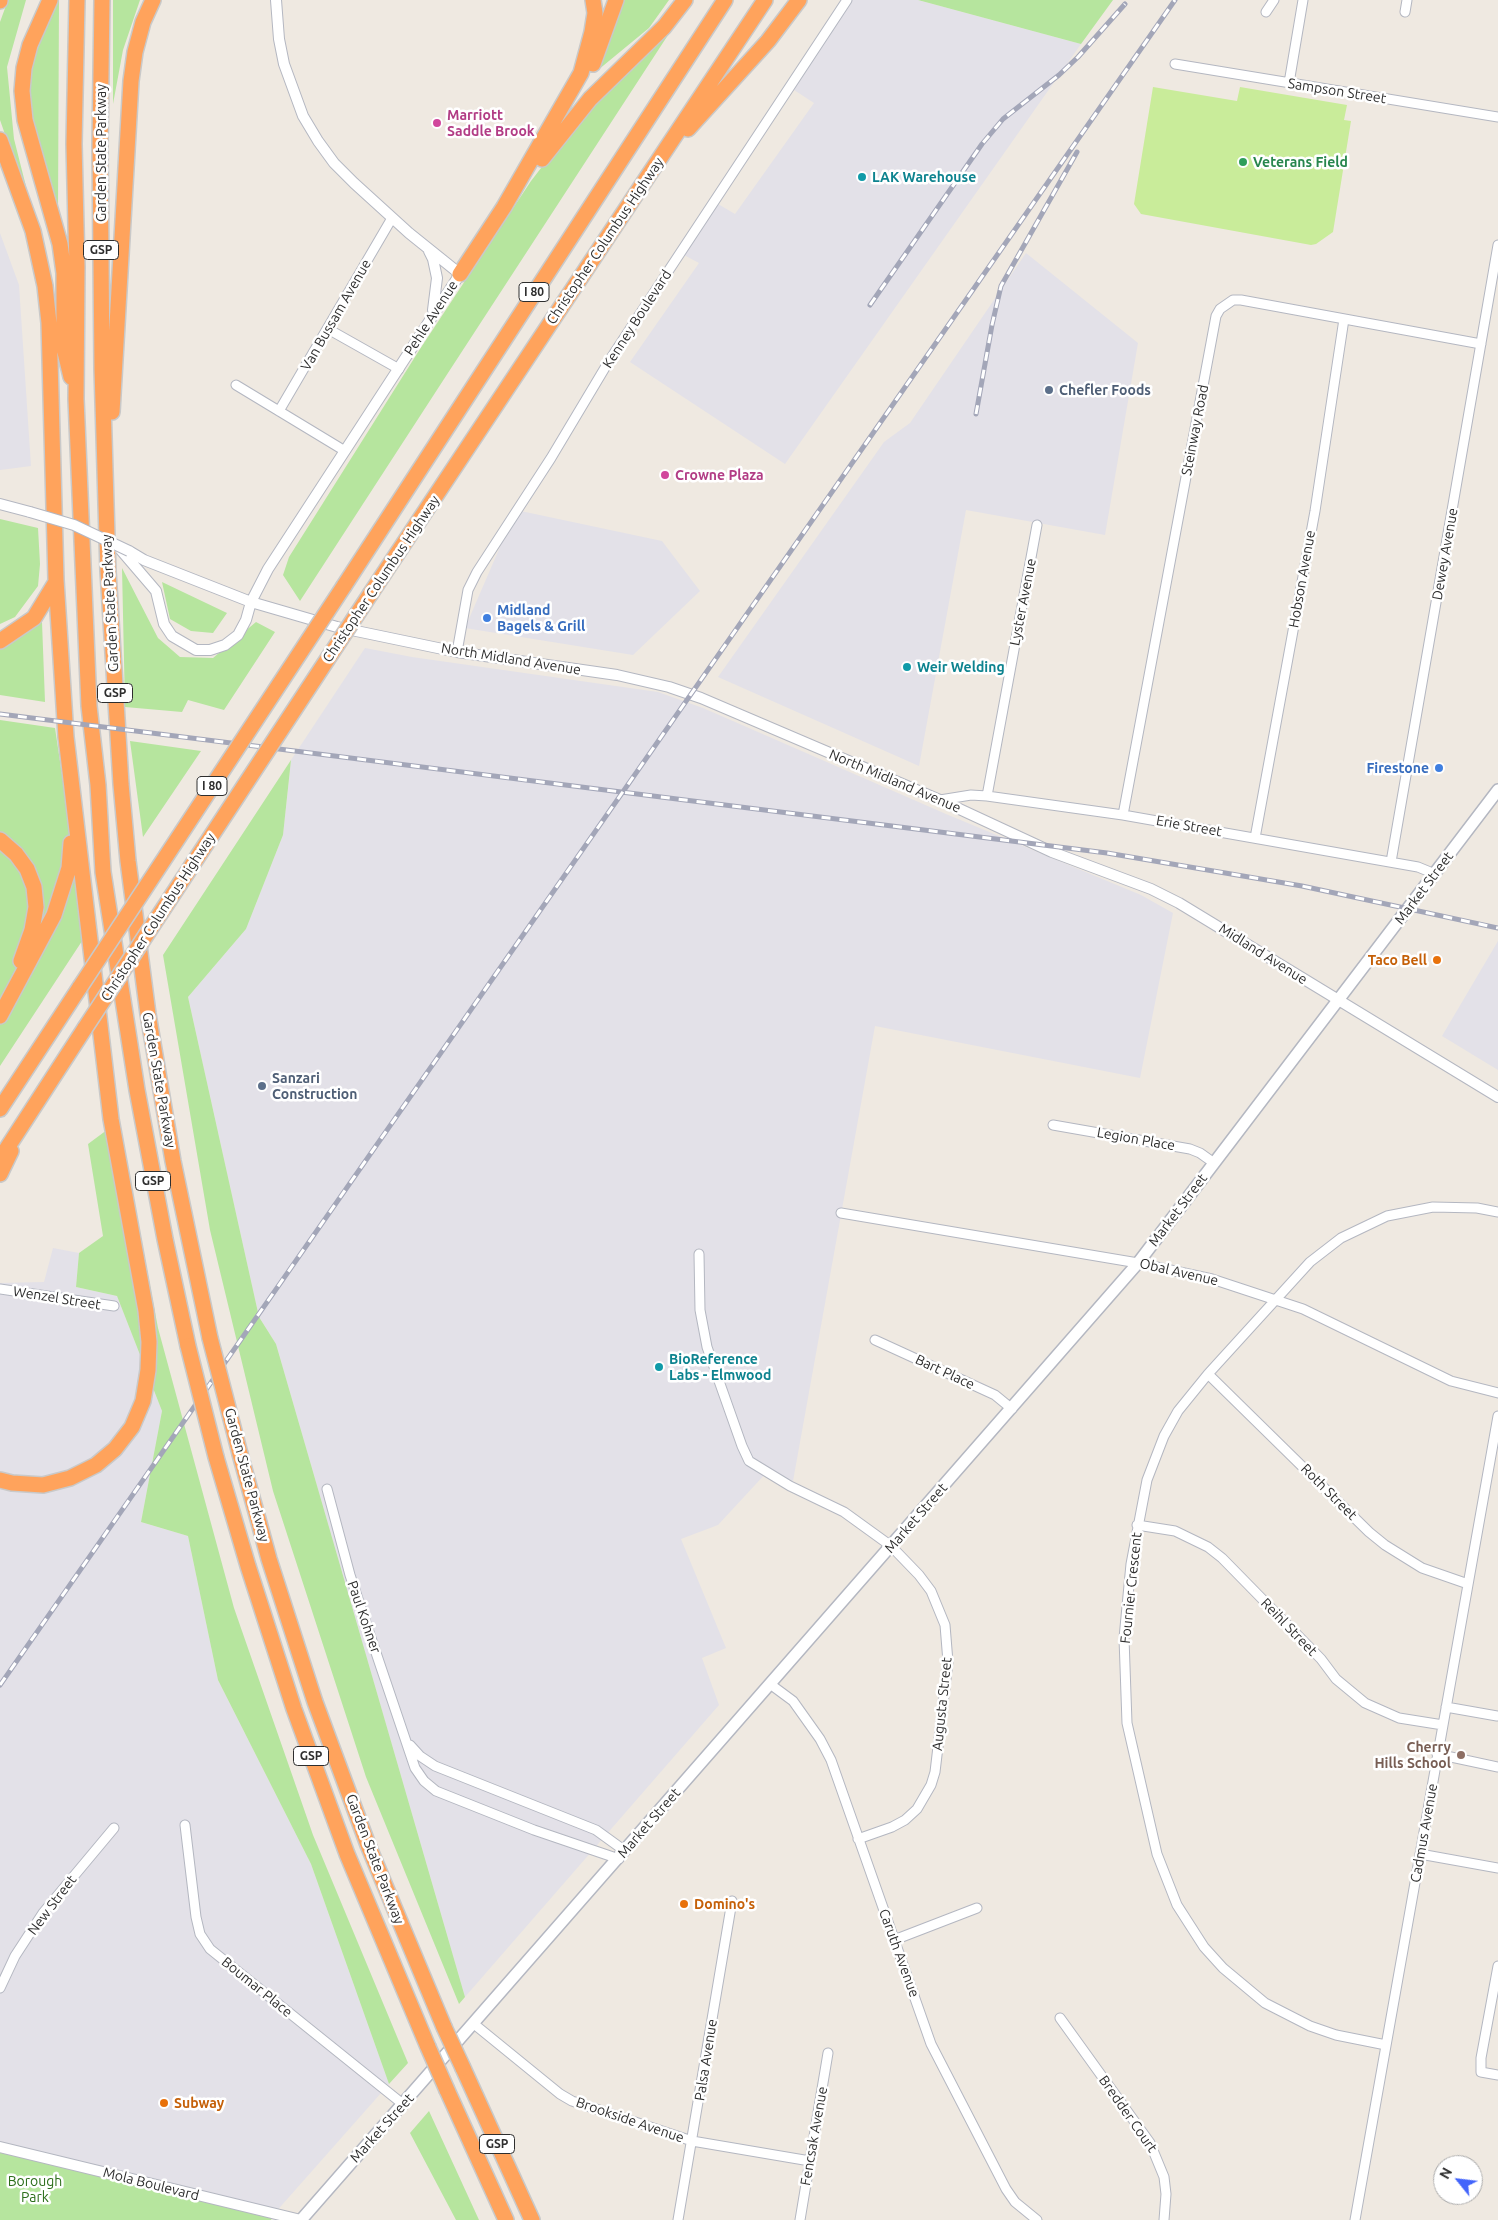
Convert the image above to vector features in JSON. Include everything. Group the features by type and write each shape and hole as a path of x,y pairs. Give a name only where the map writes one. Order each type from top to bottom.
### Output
{"highway":[{"path":"50,0 30,45 24,68 22,91 25,120 60,244 64,273 64,348 76,399"},
{"name":"Garden State Parkway","path":"76,0 74,144 77,275 76,399 89,706 98,785 103,872 148,1156 188,1346 216,1457 270,1637 304,1737 375,1925 506,2220"},
{"name":"Garden State Parkway","path":"102,0 101,247 106,501 115,707 128,861 136,927 149,1023 173,1161 210,1338 240,1454 269,1559 316,1702 379,1872 444,2027 532,2220"},
{"path":"106,501 131,81 135,52 153,0"},
{"path":"460,274 504,207 581,73 592,32 595,13 593,0"},
{"path":"552,145 583,88 616,0"},
{"path":"504,207 590,99 664,27 685,0"},
{"name":"Christopher Columbus Highway","path":"0,1109 344,586 725,0"},
{"name":"Christopher Columbus Highway","path":"0,1159 371,593 765,0"},
{"path":"657,163 768,41 799,0"},
{"path":"0,140 33,230 45,286 49,323 56,580 72,841 69,868 54,915 0,1016"},
{"path":"0,641 34,618 56,580"},
{"path":"0,636 16,631"},
{"path":"0,1480 12,1483 43,1485 70,1478 96,1465 115,1450 132,1427 143,1401 148,1370 149,1342 146,1311 111,1119 66,736"},
{"path":"0,840 16,854 28,869 34,887 36,907 32,930 23,957 0,1003"},
{"path":"0,1174 31,1112"}],"main road":[{"name":"Market Street","path":"301,2220 404,2105 1138,1263 1498,790"}],"street":[{"name":"Kenney Boulevard","path":"457,652 468,590 477,572 551,458 610,362 847,0"},
{"path":"1266,12 1274,0"},
{"path":"1289,83 1303,0"},
{"path":"1405,12 1407,0"},
{"name":"Pehle Avenue","path":"115,543 156,591 164,624 172,636 196,650 210,650 224,645 238,635 246,620 251,602 268,569 460,274 392,218 334,163 304,116 284,64 276,5"},
{"name":"Sampson Street","path":"1175,64 1498,117"},
{"name":"Van Bussam Avenue","path":"279,411 392,218"},
{"name":"Dewey Avenue","path":"1391,862 1498,245"},
{"path":"427,248 433,259 437,278 436,297 431,319"},
{"name":"Steinway Road","path":"1123,815 1216,316 1226,304 1241,300 1481,344"},
{"name":"Hobson Avenue","path":"1255,838 1315,511 1344,319"},
{"path":"328,329 398,369"},
{"path":"236,385 346,451"},
{"name":"North Midland Avenue","path":"0,504 74,524 115,543 144,560 251,602 337,627 457,652 618,675 669,687 701,698 940,800 1016,835"},
{"path":"0,509 30,512"},
{"name":"Lyster Avenue","path":"987,796 1037,526"},
{"name":"Erie Street","path":"940,800 971,795 987,796 1123,815 1418,867 1435,874"},
{"name":"Midland Avenue","path":"1016,835 1052,852 1151,889 1179,903 1498,1097"},
{"name":"Legion Place","path":"1053,1125 1190,1149 1200,1153 1214,1163"},
{"name":"Fournier Crescent","path":"1386,2045 1336,2036 1310,2026 1265,2003 1223,1968 1204,1947 1177,1905 1157,1854 1127,1723 1124,1638 1128,1583 1137,1525 1147,1480 1164,1436 1178,1411 1208,1374 1310,1262 1324,1250 1364,1226 1387,1216 1434,1207 1477,1208 1498,1212"},
{"name":"Obal Avenue","path":"842,1213 1138,1263 1212,1279 1303,1308 1451,1381 1498,1393"},
{"name":"Augusta Street","path":"699,1254 700,1310 707,1347 720,1387 749,1461 785,1483 844,1512 892,1546 919,1575 938,1606 948,1642 948,1662 935,1772 926,1797 905,1820 892,1827 858,1839"},
{"name":"Wenzel Street","path":"0,1289 114,1306"},
{"name":"Bart Place","path":"874,1340 995,1395 1012,1409"},
{"name":"Roth Street","path":"1208,1374 1369,1532 1385,1545 1422,1568 1468,1584"},
{"name":"Cadmus Avenue","path":"1355,2220 1498,1416"},
{"name":"Paul Kohner","path":"326,1489 350,1575 416,1768 424,1781 436,1791 534,1830 622,1855"},
{"name":"Reihl Street","path":"1137,1525 1175,1531 1192,1538 1215,1552 1320,1659 1336,1679 1365,1702 1399,1718 1443,1725"},
{"name":"Caruth Avenue","path":"770,1684 793,1701 820,1739 831,1760 931,2044 1006,2189 1016,2202 1037,2220"},
{"path":"1446,1707 1497,1716"},
{"name":"Paul Kohner","path":"408,1742 420,1756 435,1766 596,1830 622,1855"},
{"path":"1437,1754 1498,1767"},
{"name":"Boumar Place","path":"185,1825 196,1917 200,1934 210,1949 404,2105"},
{"name":"New Street","path":"0,1988 15,1956 43,1913 114,1828"},
{"path":"1420,1854 1498,1868"},
{"name":"Palsa Avenue","path":"678,2220 732,1901"},
{"path":"894,1940 977,1908"},
{"path":"1498,1966 1481,2058 1482,2072 1498,2075"},
{"name":"Bredder Court","path":"1060,2018 1150,2143 1164,2177 1166,2194 1164,2220"},
{"name":"Brookside Avenue","path":"474,2024 572,2102 692,2141 810,2161"},
{"name":"Fencsak Avenue","path":"800,2220 828,2053"},
{"name":"Mola Boulevard","path":"0,2147 301,2220"}],"shaded area":[{"path":"847,0 918,0 1081,44 785,464 630,362 699,263 682,254 713,201 735,214 814,103 791,88"},
{"path":"0,233 19,285 31,466 0,470"},
{"path":"1026,253 1138,343 1105,535 966,510 919,766 718,677 884,442 910,423"},
{"path":"516,510 662,541 700,591 633,655 465,628"},
{"path":"365,648 412,657 658,692 703,708 946,814 1141,895 1173,913 1140,1078 875,1026 793,1481 768,1471 718,1525 681,1539 726,1648 702,1658 719,1705 465,1997 276,1344 259,1317 188,997 246,929 283,835 291,760"},
{"path":"1498,941 1498,1070 1442,1036"},
{"path":"53,1248 79,1253 76,1287 117,1296 162,1411 141,1522 188,1536 218,1680 311,1864 389,2084 274,2214 0,2148 0,1283 44,1282"}],"green space":[{"path":"8,0 26,0 7,67 14,139 33,214 0,120 0,22"},
{"path":"41,0 59,0 58,210 28,110 23,50"},
{"path":"113,0 140,0 123,50 113,104"},
{"path":"620,0 669,0 649,28 598,70"},
{"path":"918,0 1113,0 1081,44"},
{"path":"670,32 300,601 283,575 289,557 420,349 531,181 595,98"},
{"name":"Veterans Field","path":"1153,87 1237,101 1240,87 1347,105 1344,120 1351,121 1333,232 1316,244 1311,245 1141,214 1134,204"},
{"path":"0,519 38,528 40,564 38,586 15,617 0,624"},
{"path":"122,568 158,638 180,657 213,658 256,622 275,632 224,710 188,700 182,712 125,707"},
{"path":"162,582 227,613 213,633 191,631 170,619"},
{"path":"42,622 45,702 0,695 0,646"},
{"path":"0,720 55,728 86,935 0,1066"},
{"path":"130,741 201,751 143,837"},
{"path":"291,760 283,835 246,929 188,997 259,1317 276,1344 465,1997 459,2004 366,1777 273,1491 210,1230 163,955"},
{"path":"119,1121 158,1328 234,1608 313,1835 408,2063 389,2084 311,1864 218,1680 188,1536 141,1522 162,1411 117,1296 76,1287 79,1253 103,1236 88,1144"},
{"path":"429,2111 479,2220 456,2220 410,2133"},
{"name":"Borough Park","path":"0,2148 274,2214 271,2220 0,2220"}],"railway":[{"path":"0,1685 1175,0"},
{"path":"870,305 982,144 1003,119 1059,75 1078,57 1125,4"},
{"path":"976,414 1001,286 1077,152"},
{"path":"0,714 1107,853 1302,886 1498,928"}],"place":[{"name":"Marriott Saddle Brook","path":"437,123"},
{"name":"Veterans Field","path":"1243,162"},
{"name":"LAK Warehouse","path":"862,177"},
{"name":"Chefler Foods","path":"1049,390"},
{"name":"Crowne Plaza","path":"665,475"},
{"name":"Midland Bagels & Grill","path":"487,618"},
{"name":"Weir Welding","path":"907,667"},
{"name":"Firestone","path":"1439,768"},
{"name":"Taco Bell","path":"1437,960"},
{"name":"Sanzari Construction","path":"262,1086"},
{"name":"BioReference Labs - Elmwood","path":"659,1367"},
{"name":"Cherry Hills School","path":"1461,1755"},
{"name":"Domino's","path":"684,1904"},
{"name":"Subway","path":"164,2103"}]}
